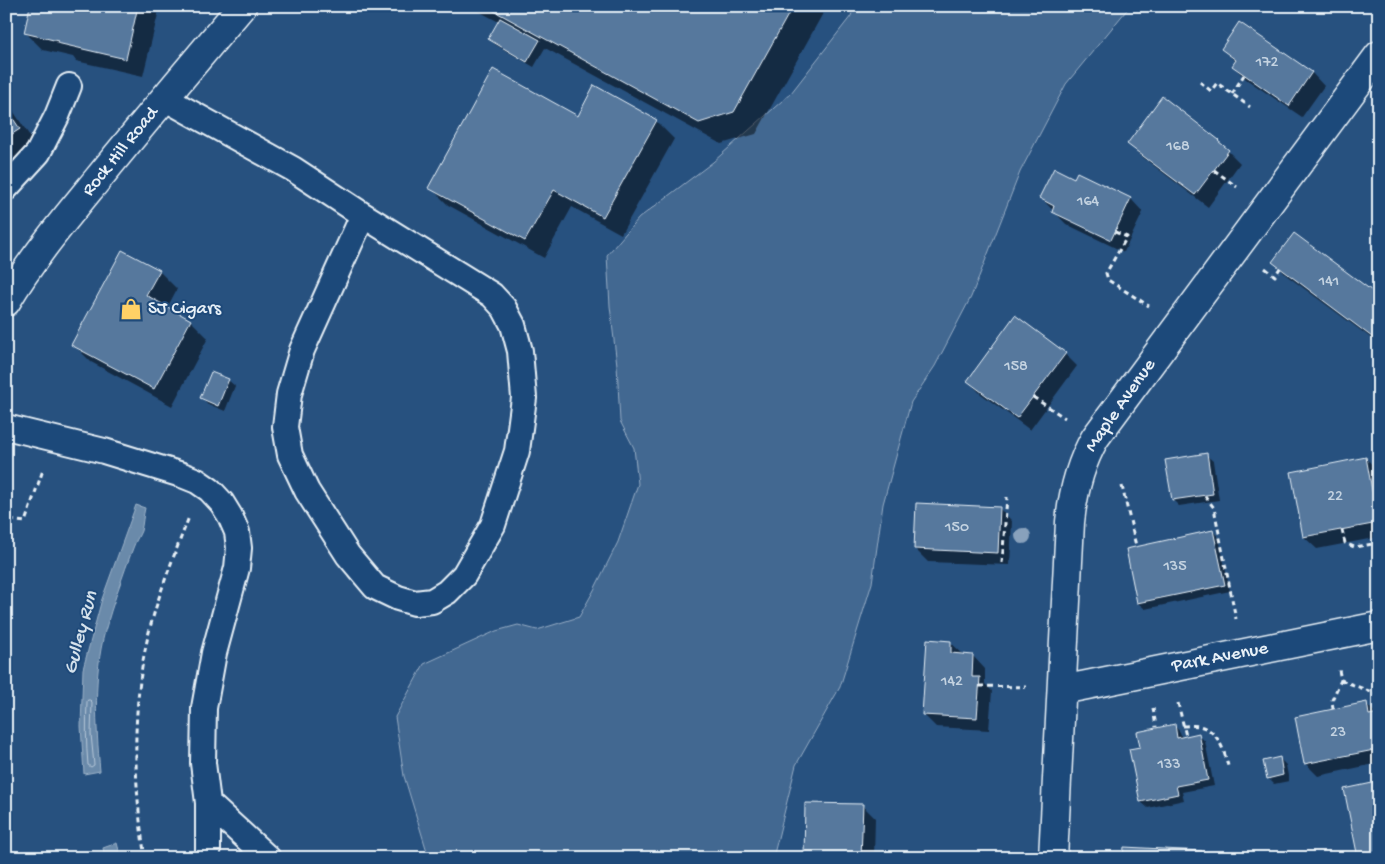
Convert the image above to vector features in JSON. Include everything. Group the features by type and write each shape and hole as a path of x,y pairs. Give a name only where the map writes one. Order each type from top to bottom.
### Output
{"street":[{"name":"Rock Hill Road","path":"6,302 56,231 164,98 242,6"},
{"name":"Maple Avenue","path":"1053,858 1070,522 1075,490 1086,454 1095,438 1178,325 1379,56"},
{"name":"Park Avenue","path":"1062,689 1379,626"}],"lane":[{"path":"6,188 38,153 57,116 69,86"},
{"path":"164,98 293,169 492,295 504,308 513,325 520,351 524,398 517,451 493,525 464,575 447,592 432,601 415,602 398,598 375,587 348,555 306,491 290,455 285,427 289,394 302,350 363,215"},
{"path":"6,427 104,451 197,481 210,490 222,503 230,516 239,548 237,568 214,653 204,708 203,763 208,803 208,858"},
{"path":"208,803 268,858"}],"path":[{"path":"1232,94 1244,75"},
{"path":"1200,82 1211,91 1217,83 1250,107"},
{"path":"1115,232 1127,237 1106,273 1108,280 1178,325"},
{"path":"10,520 25,522 44,469"},
{"path":"1122,486 1136,546"},
{"path":"1205,496 1214,508 1243,654"},
{"path":"1002,563 1007,497"},
{"path":"145,858 139,819 136,774 136,735 142,664 162,587 189,516"},
{"path":"1342,530 1345,543 1354,547 1379,543"},
{"path":"1341,680 1379,695"},
{"path":"979,686 1062,689"},
{"path":"1183,726 1199,726 1209,730 1220,742 1228,766"}],"shaded area":[{"path":"854,6 1130,6 1066,84 1020,172 971,297 935,366 911,402 883,504 872,583 840,687 796,765 773,858 429,858 404,776 395,717 424,664 496,631 518,625 537,630 579,617 618,542 638,484 634,448 620,421 607,255 639,218 713,162 791,93 851,16"}],"water":[{"path":"136,505 145,508 141,531 111,610 101,648 96,701 100,771 84,774 81,726 83,669 102,599"},
{"path":"117,843 121,858 105,858 103,848"}],"building":[{"path":"30,6 138,6 126,59 57,43 58,41 24,33"},
{"path":"485,6 793,6 734,112 699,123"},
{"path":"500,18 540,40 527,62 488,39"},
{"path":"1239,22 1312,72 1289,106 1232,66 1236,60 1221,49"},
{"path":"493,69 578,116 594,85 657,120 603,217 554,190 525,241 428,188"},
{"path":"1162,96 1219,140 1229,150 1195,195 1127,144"},
{"path":"6,108 20,129 6,138"},
{"path":"1054,168 1074,178 1077,172 1131,198 1111,240 1052,212 1054,206 1039,198"},
{"path":"1294,233 1379,296 1379,337 1376,340 1272,262"},
{"name":"SJ Cigars","path":"122,250 160,270 146,295 191,320 154,389 71,345"},
{"path":"1015,315 1066,353 1017,418 967,381"},
{"path":"211,372 229,379 218,406 200,398"},
{"path":"1207,453 1213,494 1172,500 1165,460"},
{"path":"1366,457 1378,523 1303,537 1291,472"},
{"path":"916,503 1000,507 998,553 914,549"},
{"path":"1213,530 1225,585 1137,603 1126,549"},
{"path":"927,639 951,641 951,653 973,655 972,677 980,677 977,718 922,715"},
{"path":"1367,702 1369,715 1379,713 1379,749 1304,764 1295,717"},
{"path":"1175,724 1177,738 1199,733 1208,780 1176,786 1178,794 1140,802 1129,749 1140,747 1137,732"},
{"path":"1280,757 1283,775 1267,779 1263,761"},
{"path":"1376,779 1379,779 1379,858 1358,858 1344,789 1377,782"},
{"path":"805,803 863,804 861,858 804,858"},
{"path":"1124,847 1202,851 1202,854 1213,855 1213,858 1123,858"}],"place":[{"name":"SJ Cigars","path":"131,309"}],"water label":[{"name":"Gulley Run","path":"82,633"}]}
